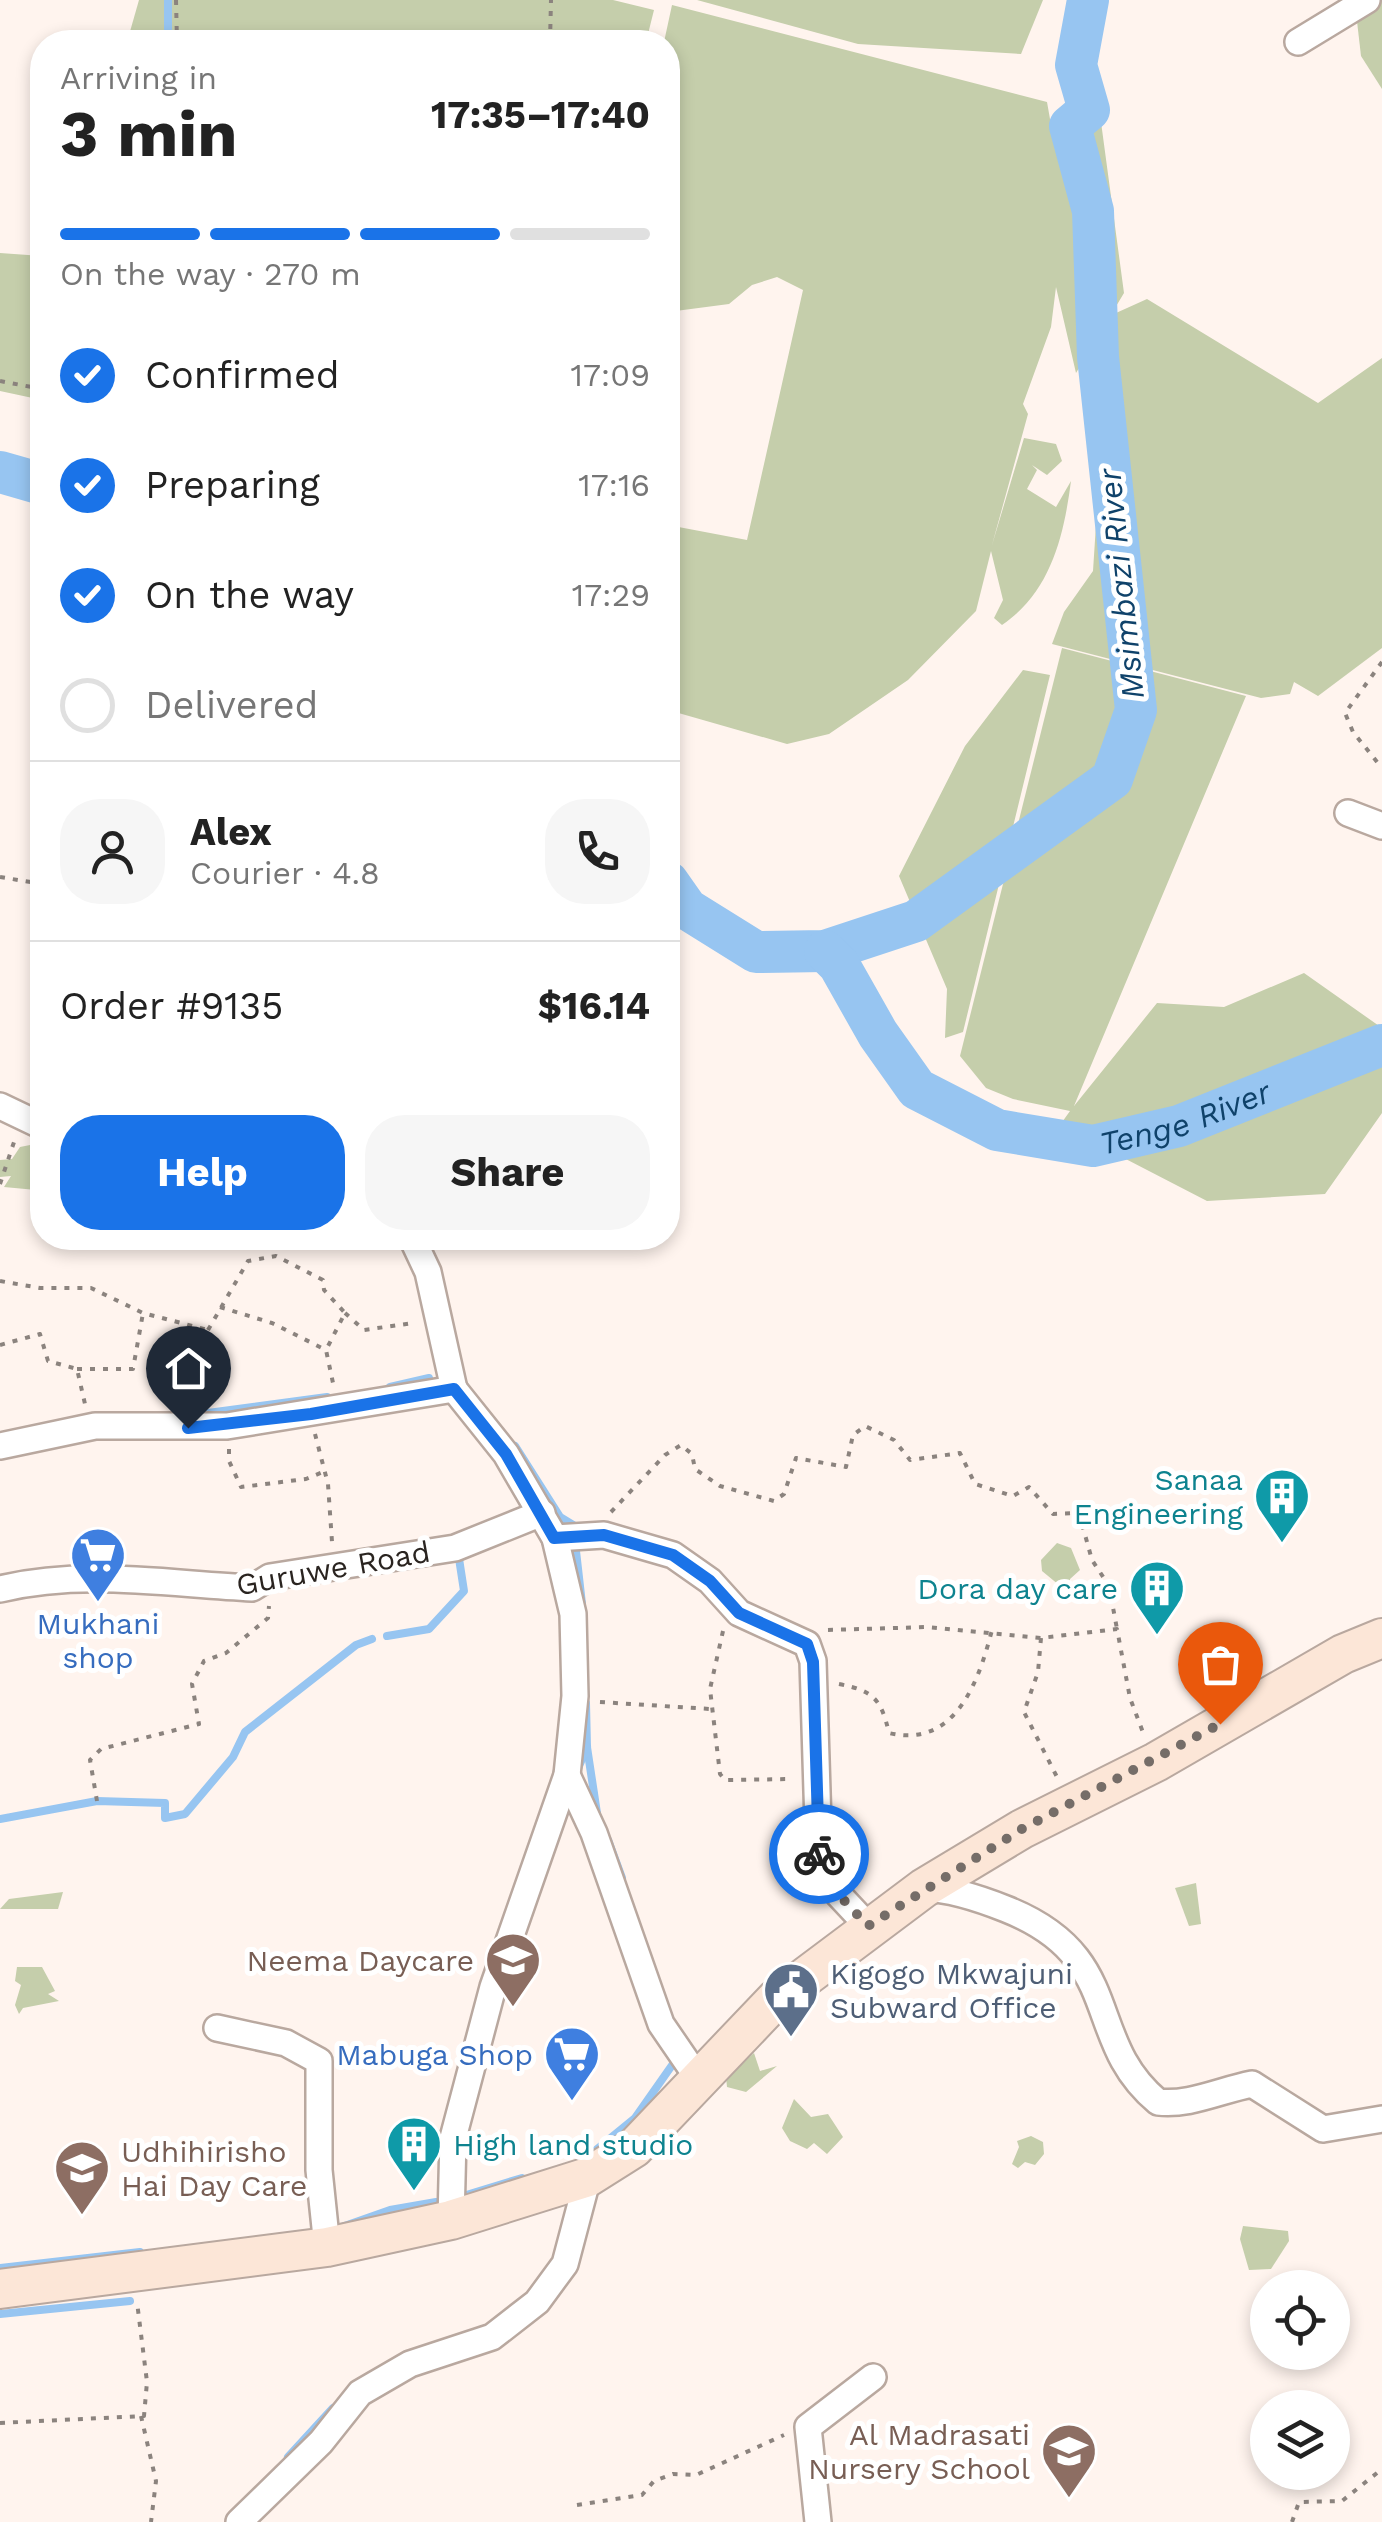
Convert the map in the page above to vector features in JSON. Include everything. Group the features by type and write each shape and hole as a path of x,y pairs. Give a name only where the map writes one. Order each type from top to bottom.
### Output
{"street":[{"path":"1298,42 1367,0"},
{"path":"1348,813 1382,826"},
{"path":"0,1106 30,1120"},
{"path":"418,1250 428,1272 454,1389 506,1454 542,1513 554,1538 573,1614 575,1696 567,1776 492,1987 453,2138 451,2220"},
{"path":"0,1446 95,1426 226,1426 454,1389"},
{"name":"Guruwe Road","path":"0,1589 31,1582 104,1577 252,1588 270,1577 455,1548 542,1513"},
{"path":"554,1538 604,1535 673,1555 710,1581 739,1613 800,1640 812,1652 819,1857 838,1894 868,1926"},
{"path":"0,2289 327,2247 451,2220 588,2177 634,2148 776,1999 868,1926 924,1888 1071,1803 1156,1762 1343,1654 1382,1638"},
{"path":"567,1776 594,1832 662,2024 700,2081"},
{"path":"924,1888 1006,1909 1044,1926 1072,1947 1088,1970 1134,2073 1158,2102 1181,2104 1202,2094 1252,2084 1323,2130 1382,2119"},
{"path":"217,2028 286,2043 319,2061 319,2170 327,2247"},
{"path":"239,2522 321,2442 360,2393 410,2364 492,2337 537,2302 565,2264 588,2177"},
{"path":"818,2522 808,2427 873,2377"}],"path":[{"path":"176,0 177,30"},
{"path":"550,30 551,0"},
{"path":"0,381 30,387"},
{"path":"1380,765 1345,713 1382,662"},
{"path":"0,876 30,882"},
{"path":"0,1184 12,1146 23,1127 30,1126"},
{"path":"188,1428 208,1330 248,1261 276,1256 323,1280 324,1290 364,1330 396,1324 440,1323"},
{"path":"0,1281 40,1288 91,1288 144,1313 208,1330"},
{"path":"220,1307 272,1323 326,1350"},
{"path":"0,1345 40,1334 48,1361 77,1368 133,1368 144,1313"},
{"path":"337,1408 326,1350 345,1313"},
{"path":"77,1368 95,1426"},
{"path":"311,1414 328,1484 337,1565"},
{"path":"226,1426 228,1461 241,1488 306,1479 323,1472"},
{"path":"604,1535 616,1504 674,1447 681,1445 692,1454 695,1469 720,1486 774,1502 784,1494 796,1458 846,1467 853,1435 865,1426 894,1440 910,1460 960,1453 975,1484 1013,1496 1029,1486 1053,1514 1079,1513 1092,1560 1109,1586 1130,1698 1156,1762"},
{"path":"97,1801 90,1760 101,1749 199,1724 192,1684 204,1662 226,1654 268,1618 270,1577"},
{"path":"739,1613 722,1632 710,1689 714,1750 725,1780 819,1778"},
{"path":"800,1640 843,1629 992,1630 1041,1638 1117,1629"},
{"path":"813,1682 868,1690 881,1701 890,1733 921,1733 946,1724 964,1708 992,1630"},
{"path":"1041,1638 1038,1672 1024,1712 1071,1803"},
{"path":"586,1702 710,1709"},
{"path":"132,2272 146,2382 141,2416 156,2482 152,2522"},
{"path":"0,2423 141,2416"},
{"path":"577,2505 642,2496 654,2480 673,2474 696,2475 808,2427"},
{"path":"1292,2522 1300,2502 1342,2500 1382,2469"}],"green space":[{"path":"139,0 613,0 654,10 649,30 130,30"},
{"path":"697,0 1043,0 1021,54 858,44"},
{"path":"1382,0 1382,89 1361,56 1355,4"},
{"path":"672,5 1047,102 1053,136 1072,110 1101,122 1124,293 1076,373 1056,287 1051,327 1023,404 1028,414 992,545 1024,438 1056,444 1062,461 1047,475 1032,465 1037,470 1027,489 1056,507 1071,481 1059,542 1044,579 1019,612 1002,625 994,618 1003,600 991,551 976,611 908,680 829,734 787,744 680,713 680,527 747,540 803,290 777,277 752,285 729,304 680,310 680,30 667,30"},
{"path":"0,253 30,255 30,397 0,391"},
{"path":"1147,299 1318,403 1382,358 1382,648 1318,696 1294,682 1290,694 1261,698 1052,644 1064,612 1093,571 1097,509 1118,400 1101,356 1116,313"},
{"path":"1062,648 1246,696 1074,1106 1157,1003 1224,1007 1304,973 1382,1028 1382,1113 1325,1194 1207,1201 1060,1125 1070,1111 1013,1099 986,1088 960,1056"},
{"path":"1023,670 1050,675 963,1032 945,1038 947,989 899,876 965,746"},
{"path":"30,1145 30,1189 4,1187 11,1176 0,1177 0,1160 12,1159 20,1147"},
{"path":"1057,1543 1071,1548 1080,1570 1070,1579 1068,1602 1059,1599 1059,1585 1042,1571 1041,1560"},
{"path":"1196,1883 1201,1924 1189,1926 1175,1888"},
{"path":"63,1892 58,1909 0,1909 9,1899"},
{"path":"17,1967 42,1967 55,1991 48,1994 59,2001 23,2008 19,2014 15,2005 21,1985 15,1981"},
{"path":"754,2053 760,2071 777,2066 746,2092 727,2087 726,2077"},
{"path":"794,2099 811,2117 828,2114 843,2137 827,2154 814,2143 807,2149 790,2141 782,2128"},
{"path":"1031,2136 1043,2142 1044,2154 1035,2165 1025,2162 1018,2168 1012,2164 1019,2147 1017,2141"},
{"path":"1243,2226 1288,2231 1289,2241 1271,2269 1249,2270 1240,2239"}],"waterway":[{"path":"168,0 168,30"},
{"name":"Msimbazi River","path":"680,899 687,909 756,952 825,951 916,921 1112,779 1136,710 1098,357 1093,211 1070,126 1089,110 1076,65 1088,0"},
{"name":"Msimbazi River","path":"0,472 30,481"},
{"name":"Tenge River","path":"825,951 839,965 878,1034 917,1089 997,1130 1093,1146 1179,1126 1382,1045"},
{"path":"390,1387 429,1378"},
{"path":"193,1415 327,1397"},
{"path":"515,1446 560,1517 578,1528"},
{"path":"576,1551 582,1604"},
{"path":"387,1636 429,1629 464,1591 458,1552"},
{"path":"0,1819 97,1801 165,1803 165,1818 185,1814 233,1757 245,1732 356,1645 372,1639"},
{"path":"586,1703 587,1747 597,1813"},
{"path":"577,1771 587,1747"},
{"path":"608,1840 622,1878"},
{"path":"591,2154 635,2118 675,2061"},
{"path":"462,2191 463,2196 522,2178"},
{"path":"336,2229 390,2210 436,2202"},
{"path":"0,2268 140,2252"},
{"path":"0,2314 130,2301"},
{"path":"288,2457 333,2408"}],"way so far":[{"path":"819,1854 838,1894 868,1926 1022,1829 1156,1762 1220,1724"}],"place":[{"name":"Sanaa Engineering","path":"1282,1545"},
{"name":"Mukhani shop","path":"98,1604"},
{"name":"Dora day care","path":"1157,1637"},
{"name":"Neema Daycare","path":"513,2009"},
{"name":"Kigogo Mkwajuni Subward Office","path":"791,2039"},
{"name":"Mabuga Shop","path":"572,2103"},
{"name":"High land studio","path":"414,2193"},
{"name":"Udhihirisho Hai Day Care","path":"82,2217"},
{"name":"Al Madrasati Nursery School","path":"1069,2500"}],"route":[{"path":"188,1428 311,1414 454,1389 460,1393 506,1454 554,1538 604,1535 673,1555 710,1581 739,1613 807,1644 813,1662 819,1854"}]}
